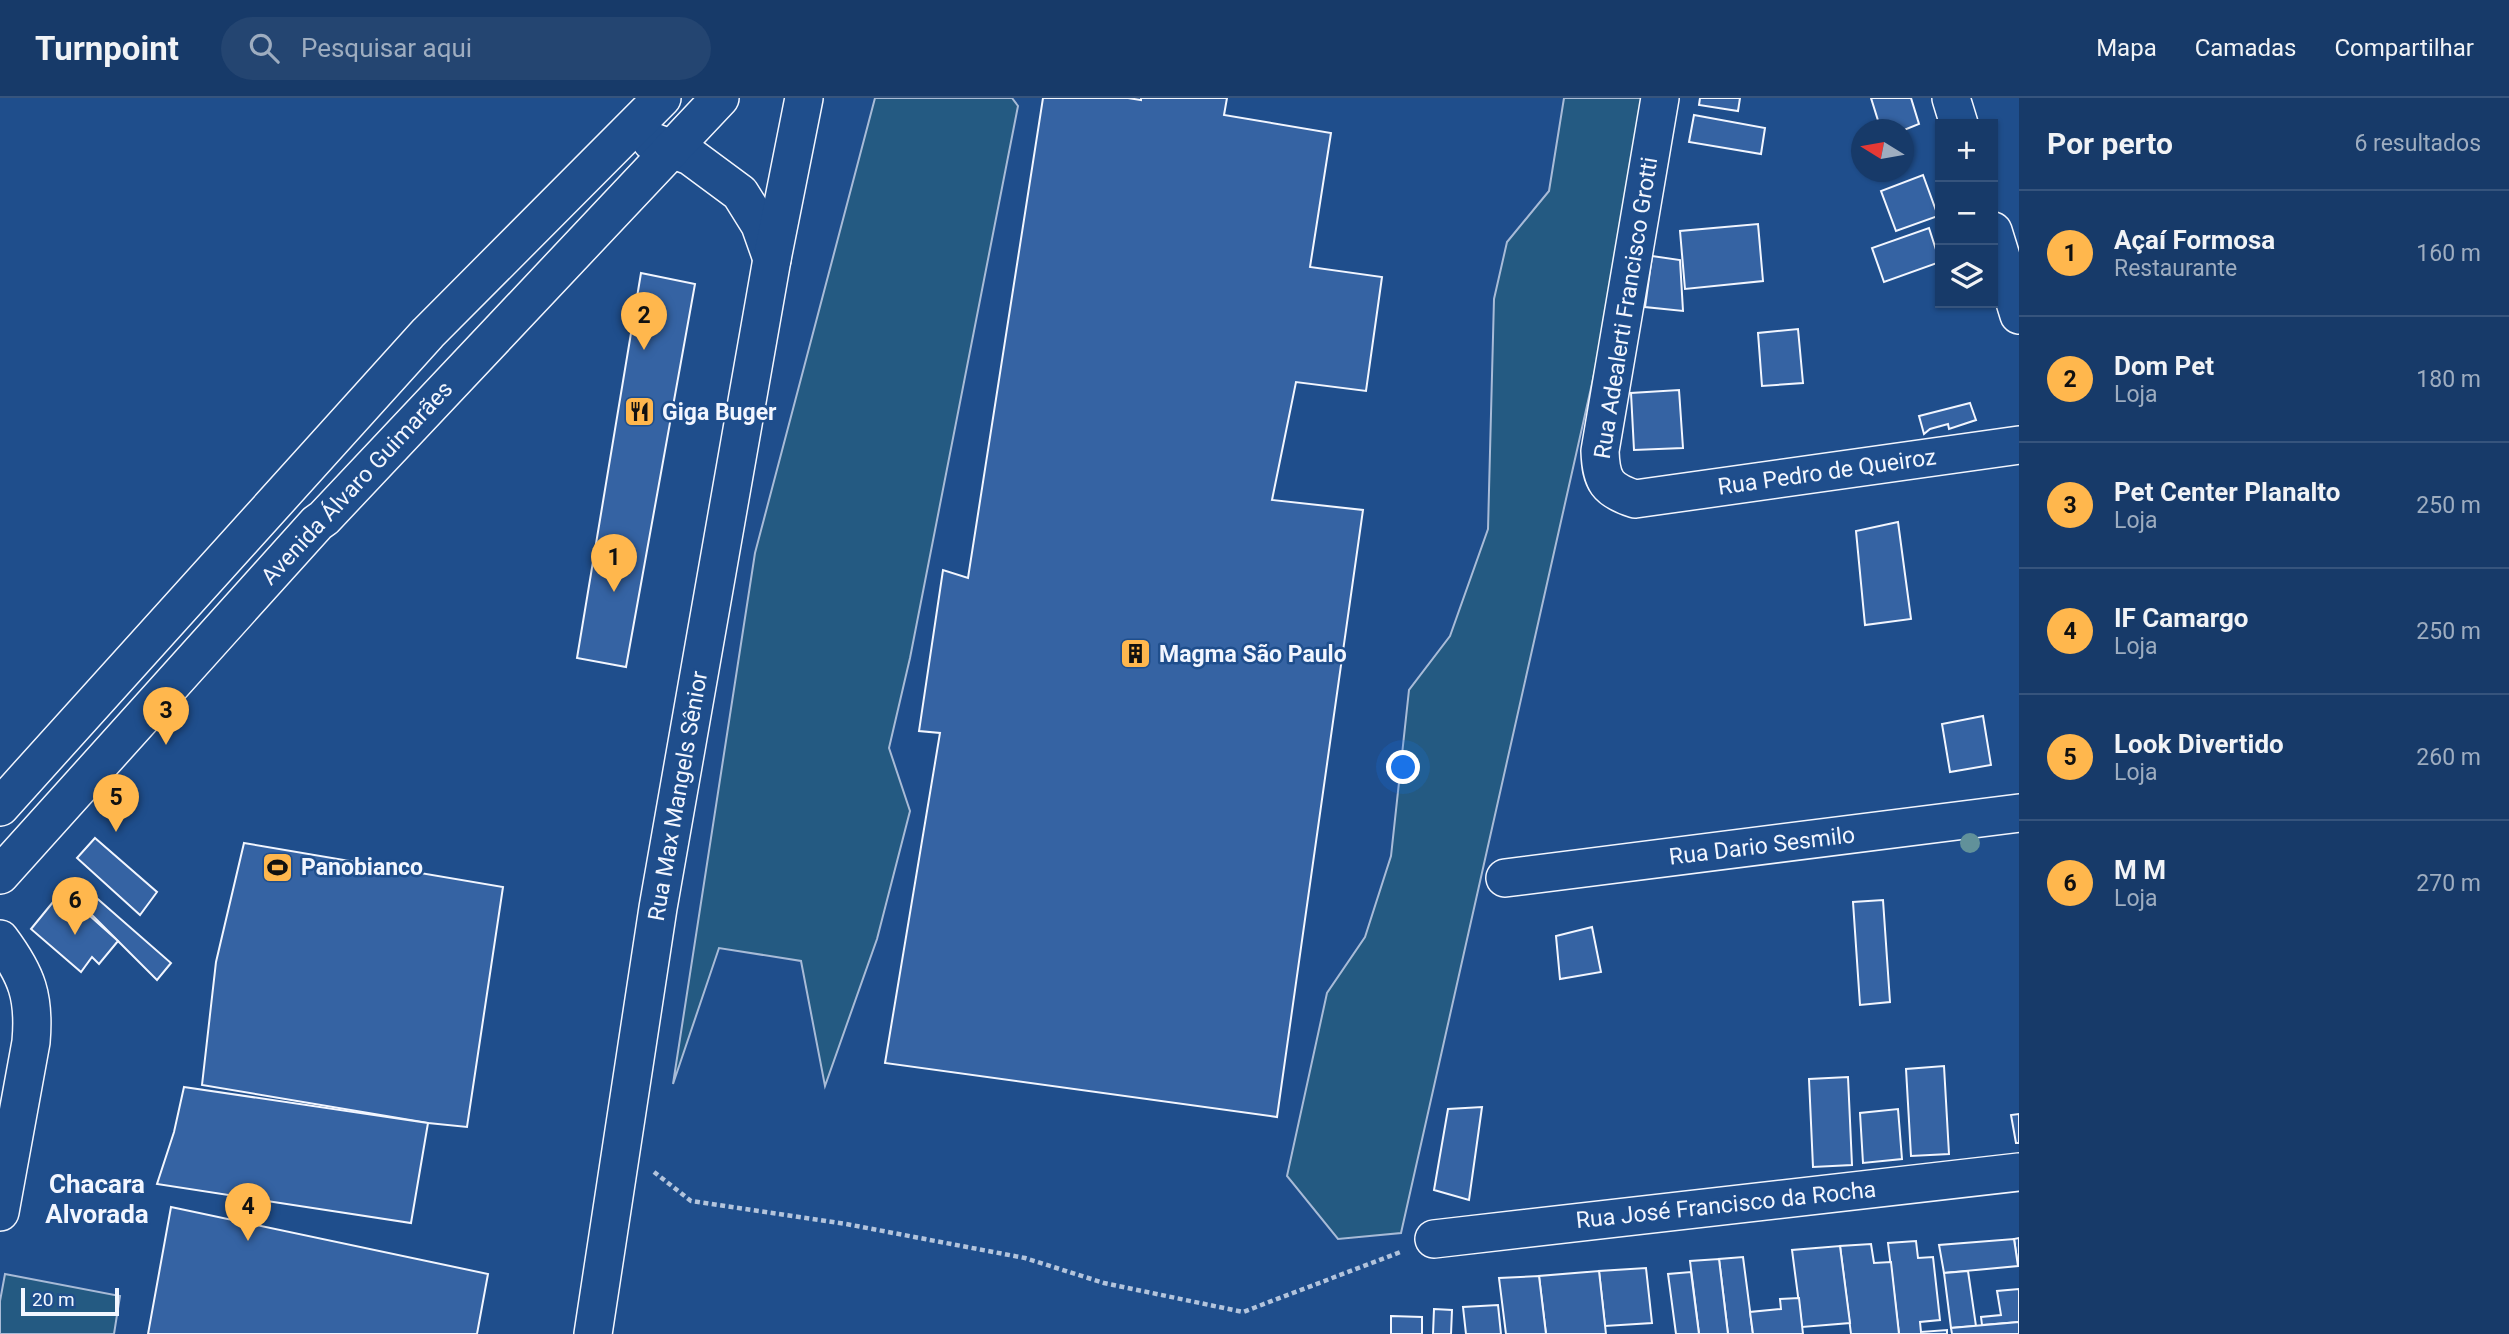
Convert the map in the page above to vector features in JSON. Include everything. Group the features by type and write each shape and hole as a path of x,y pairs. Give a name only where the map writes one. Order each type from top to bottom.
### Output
{"street":[{"name":"Avenida Álvaro Guimarães","path":"0,807 428,333 662,98"},
{"name":"Avenida Álvaro Guimarães","path":"0,875 317,523 720,98"},
{"name":"Rua Max Mangels Sênior","path":"593,1334 658,908 772,259 804,98"},
{"name":"Rua Adealerti Francisco Grotti","path":"1635,499 1620,494 1606,483 1600,452 1660,98"},
{"name":"Rua Max Mangels Sênior","path":"635,125 653,142 690,156 740,193 760,225 772,259"},
{"path":"1997,245 2019,315"},
{"name":"Rua Pedro de Queiroz","path":"1635,499 2019,445"},
{"name":"Rua Dario Sesmilo","path":"1505,878 2019,814"},
{"path":"0,939 23,975 32,1000 33,1017 31,1042 0,1212"},
{"name":"Rua José Francisco da Rocha","path":"1434,1239 2019,1172"}],"path":[{"path":"653,1171 691,1201 846,1224 1025,1258 1104,1283 1243,1312 1434,1239"}],"shaded area":[{"path":"875,98 1012,98 1018,106 910,658 889,748 910,811 877,939 825,1086 801,961 719,948 673,1084 755,553"},
{"path":"1564,98 1646,98 1622,250 1401,1233 1338,1239 1287,1176 1327,993 1365,937 1391,856 1409,690 1450,636 1488,529 1494,299 1507,242 1549,191"},
{"path":"5,1274 120,1296 114,1334 0,1334 0,1301"}],"building":[{"name":"Magma São Paulo","path":"1043,98 1227,98 1224,115 1331,133 1310,267 1382,277 1366,391 1296,382 1272,500 1363,510 1277,1117 885,1063 940,733 919,731 943,570 968,578"},
{"path":"1700,98 1740,98 1738,111 1699,105"},
{"path":"1871,98 1911,98 1919,124 1914,126 1914,119 1878,119"},
{"path":"1694,115 1765,128 1761,154 1689,142"},
{"path":"1923,175 1935,208 1935,217 1896,231 1881,191 1905,182 1914,182 1914,178"},
{"path":"1758,224 1763,281 1685,289 1680,231"},
{"path":"1929,228 1935,247 1935,264 1884,282 1872,248"},
{"path":"1652,256 1680,260 1683,311 1645,307"},
{"path":"641,273 695,284 626,667 577,658"},
{"path":"1798,329 1803,383 1762,386 1758,333"},
{"path":"1679,390 1683,448 1634,450 1631,393"},
{"path":"1970,403 1976,420 1949,429 1948,424 1930,429 1924,434 1919,416"},
{"path":"1898,522 1911,619 1865,625 1856,531"},
{"path":"1983,716 1991,765 1950,772 1942,724"},
{"path":"95,838 157,892 140,915 77,858"},
{"path":"244,843 503,887 467,1127 428,1123 202,1085 216,962"},
{"path":"76,880 171,963 157,980 65,888"},
{"path":"62,891 118,941 99,964 92,957 81,972 31,929"},
{"path":"1883,900 1890,1002 1860,1005 1853,902"},
{"path":"1592,927 1601,972 1560,979 1556,936"},
{"path":"1944,1066 1949,1154 1911,1156 1906,1069"},
{"path":"1848,1077 1852,1165 1813,1167 1809,1079"},
{"path":"184,1087 428,1123 411,1223 157,1184 174,1132"},
{"path":"1482,1107 1469,1200 1434,1190 1448,1109"},
{"path":"1898,1109 1902,1159 1863,1163 1860,1113"},
{"path":"2019,1114 2019,1143 2016,1143 2011,1115"},
{"path":"171,1207 488,1274 477,1334 148,1334"},
{"path":"2019,1238 2019,1266 2018,1266 2014,1239"},
{"path":"2014,1239 2018,1266 1944,1273 1939,1245"},
{"path":"1916,1241 1918,1258 1933,1257 1940,1320 1920,1322 1921,1332 1947,1330 1947,1334 1899,1334 1888,1243"},
{"path":"1871,1244 1874,1263 1891,1262 1899,1334 1851,1334 1840,1246"},
{"path":"1840,1246 1850,1323 1802,1327 1792,1250"},
{"path":"1743,1257 1753,1334 1728,1334 1719,1259"},
{"path":"1719,1259 1728,1334 1699,1334 1690,1261"},
{"path":"1646,1268 1652,1323 1605,1326 1599,1271"},
{"path":"1599,1271 1606,1334 1546,1334 1539,1276"},
{"path":"1968,1271 1976,1326 1951,1328 1944,1273"},
{"path":"1691,1272 1699,1334 1676,1334 1668,1274"},
{"path":"1539,1276 1546,1334 1506,1334 1499,1278"},
{"path":"2019,1289 2019,1322 1982,1325 1981,1317 2001,1315 1997,1291"},
{"path":"1799,1298 1803,1334 1753,1334 1750,1312 1781,1309 1780,1299"},
{"path":"1498,1305 1501,1334 1466,1334 1463,1307"},
{"path":"1434,1309 1452,1310 1451,1334 1433,1334"},
{"path":"1391,1316 1422,1317 1422,1334 1391,1334"},
{"path":"2019,1322 2019,1334 1952,1334 1951,1328"}],"place":[{"name":"Dom Pet","path":"644,350"},
{"name":"Giga Buger","path":"639,412"},
{"name":"Açaí Formosa","path":"614,592"},
{"name":"Magma São Paulo","path":"1136,654"},
{"name":"Pet Center Planalto","path":"166,745"},
{"name":"Look Divertido","path":"116,832"},
{"name":"Panobianco","path":"278,867"},
{"name":"M M","path":"75,935"},
{"name":"IF Camargo","path":"248,1241"}],"district":[{"name":"Chacara Alvorada","path":"97,1199"}]}
